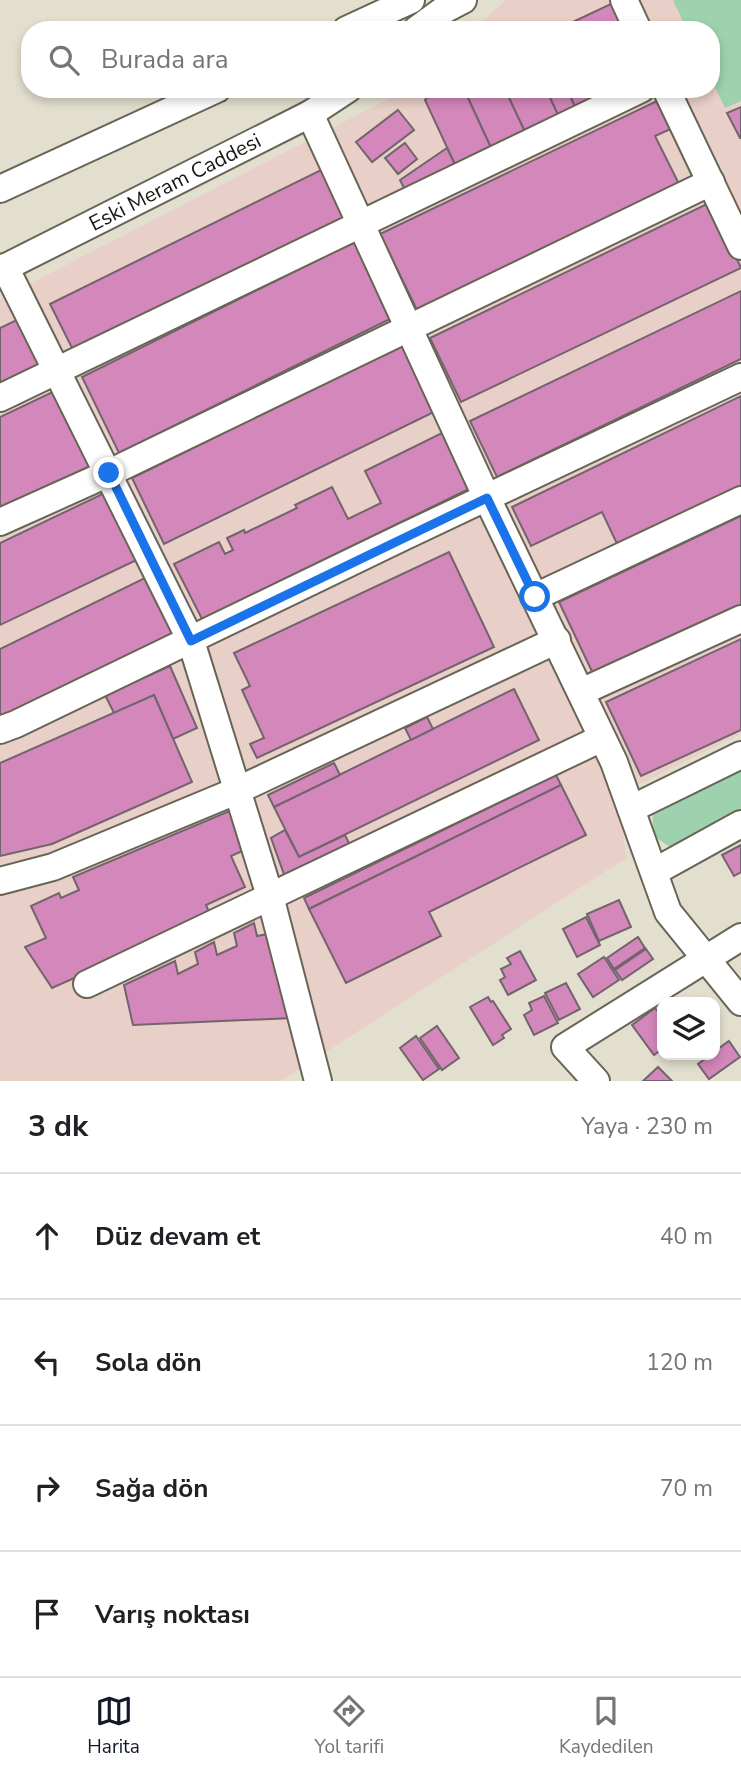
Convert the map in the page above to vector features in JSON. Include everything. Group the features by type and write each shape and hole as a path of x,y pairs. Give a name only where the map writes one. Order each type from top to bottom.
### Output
{"street":[{"path":"366,21 411,0"},
{"path":"428,21 463,0"},
{"path":"624,0 634,21"},
{"path":"0,189 197,98"},
{"name":"Eski Meram Caddesi","path":"3,268 310,114 334,98"},
{"path":"0,398 623,98"},
{"path":"670,98 741,246"},
{"path":"310,114 487,498 614,762 668,912 741,1002"},
{"path":"0,522 109,473 711,182"},
{"path":"3,268 58,370 191,641 270,896 318,1081"},
{"path":"0,730 741,377"},
{"path":"535,597 741,500"},
{"path":"581,692 741,619"},
{"path":"0,881 53,867 236,791 556,640"},
{"path":"87,984 602,737"},
{"path":"631,809 741,755"},
{"path":"654,872 741,824"},
{"path":"596,1081 565,1047 741,937"}],"shaded area":[{"path":"506,0 741,0 741,734 619,794 626,858 281,1081 0,1081 0,299 391,98 720,98 720,21 483,21"}],"green space":[{"path":"673,0 741,0 741,101 725,108 720,98 720,21 683,21"},
{"path":"741,766 741,814 671,848 654,836 652,809"}],"building":[{"path":"615,2 624,21 575,21"},
{"path":"468,98 494,154 458,171 425,100"},
{"path":"468,98 509,98 528,138 494,154"},
{"path":"509,98 550,98 562,123 528,138"},
{"path":"550,98 571,98 579,115 562,123"},
{"path":"571,98 592,98 596,107 579,115"},
{"path":"661,99 675,127 655,136 680,186 418,312 380,234"},
{"path":"741,107 741,138 740,138 727,113"},
{"path":"398,110 414,130 372,162 356,142"},
{"path":"405,143 417,159 398,174 385,158"},
{"path":"447,148 458,171 407,194 400,180"},
{"path":"323,169 347,217 74,352 50,304"},
{"path":"711,202 741,268 461,402 430,338"},
{"path":"358,240 396,316 119,453 82,377"},
{"path":"741,291 741,359 497,477 470,421"},
{"path":"29,314 53,365 0,390 0,328"},
{"path":"410,342 442,408 164,544 132,478"},
{"path":"63,387 102,466 0,515 0,417"},
{"path":"741,396 741,490 619,548 602,512 531,546 512,507"},
{"path":"452,428 479,484 202,619 174,564 219,542 225,554 233,550 227,538 244,530 245,533 297,508 295,505 332,487 348,519 381,503 365,471"},
{"path":"113,489 145,556 0,625 0,543"},
{"path":"741,516 741,612 596,680 559,602"},
{"path":"449,552 494,647 257,758 250,744 264,738 242,690 250,686 234,653"},
{"path":"157,572 184,628 0,718 0,649"},
{"path":"741,639 741,730 641,776 606,702"},
{"path":"170,666 197,728 173,739 154,695 114,713 105,695"},
{"path":"514,689 539,740 299,857 274,807"},
{"path":"154,695 192,782 52,844 0,856 0,763"},
{"path":"427,717 433,729 411,740 405,728"},
{"path":"334,763 340,775 274,807 268,795"},
{"path":"556,775 561,785 309,909 304,898"},
{"path":"561,785 586,835 429,912 441,936 346,983 309,909"},
{"path":"232,810 249,848 231,856 245,887 206,905 211,917 52,988 25,947 46,938 31,906 59,893 61,898 79,890 73,877"},
{"path":"285,830 299,857 345,835 350,845 285,877 271,838"},
{"path":"741,845 741,872 734,876 722,855"},
{"path":"619,900 631,927 599,941 587,914"},
{"path":"586,917 600,945 577,957 563,929"},
{"path":"254,923 257,936 273,933 293,1018 133,1025 124,985 175,961 178,974 198,964 195,952 214,942 217,955 237,946 234,933"},
{"path":"638,937 645,948 614,969 607,958"},
{"path":"646,949 653,959 622,980 615,970"},
{"path":"520,951 536,980 508,995 500,980 505,977 501,969 511,964 507,958"},
{"path":"604,957 619,980 593,997 578,974"},
{"path":"566,983 580,1009 559,1020 545,993"},
{"path":"544,996 558,1023 534,1035 524,1015 532,1010 529,1003"},
{"path":"488,997 511,1029 493,1045 470,1007"},
{"path":"655,1008 657,1053 654,1055 632,1025"},
{"path":"437,1026 459,1058 442,1070 420,1038"},
{"path":"416,1036 439,1069 423,1080 400,1048"},
{"path":"729,1041 740,1057 709,1079 698,1064 703,1060 720,1060 720,1047"},
{"path":"658,1067 672,1081 643,1081"}],"route":[{"path":"109,473 191,641 487,498 535,597"}]}
